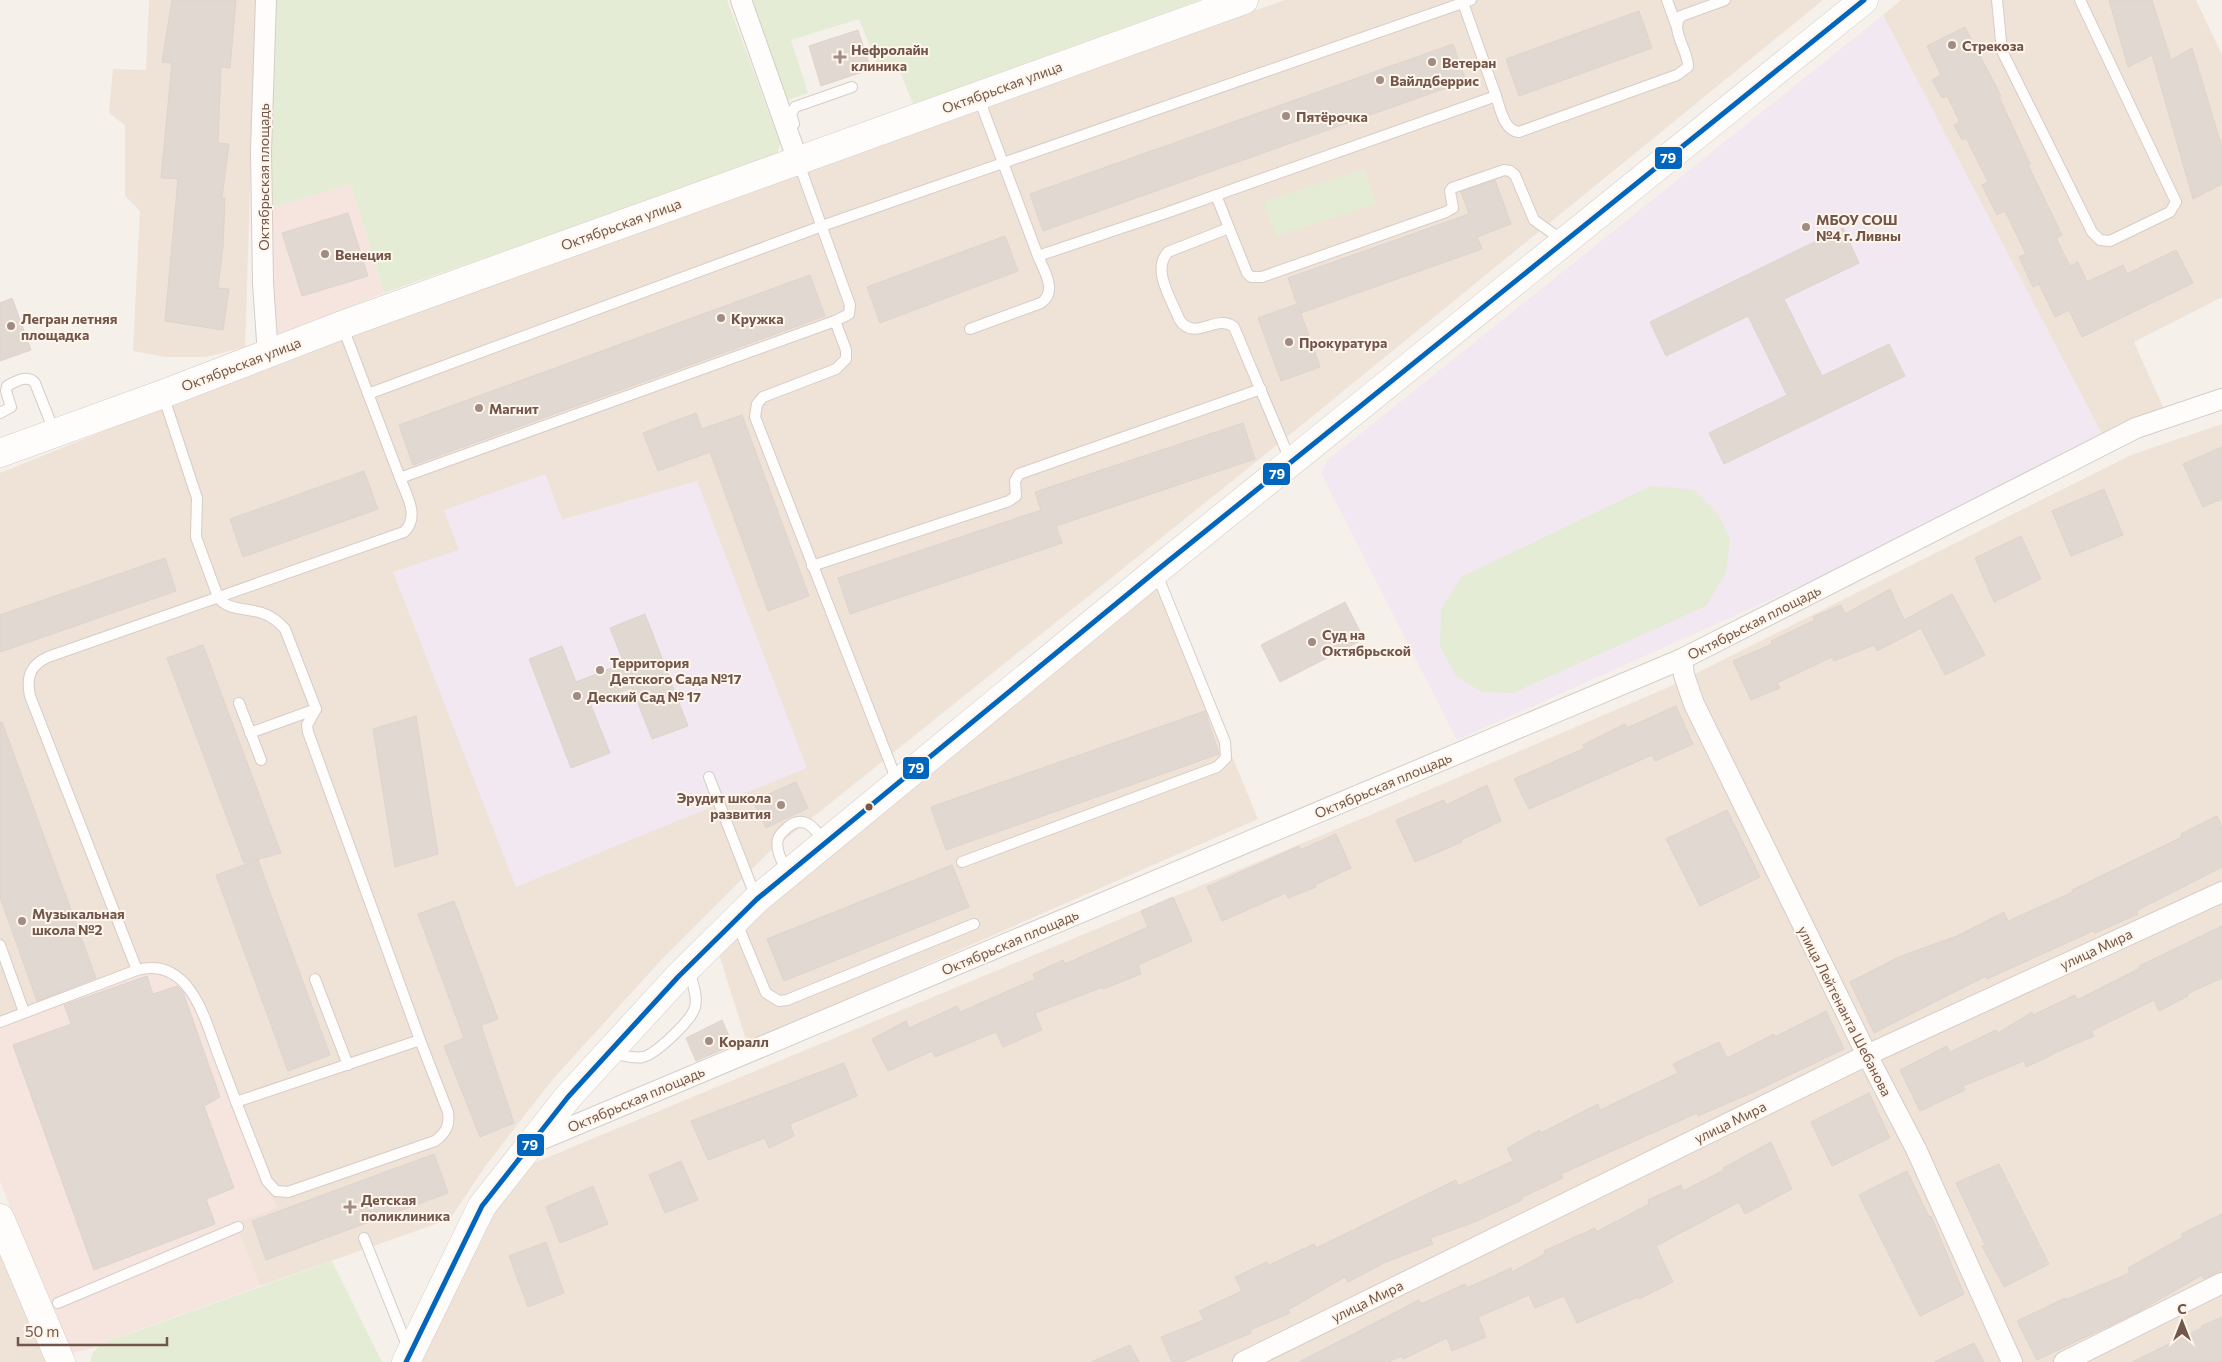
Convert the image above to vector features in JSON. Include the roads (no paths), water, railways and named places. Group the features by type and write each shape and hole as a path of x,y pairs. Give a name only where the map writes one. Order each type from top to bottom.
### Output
{"street":[{"name":"Октябрьская площадь","path":"266,0 261,150 263,283 268,354"},
{"path":"741,0 802,159"},
{"name":"Октябрьская улица","path":"0,453 163,394 342,325 1244,0"},
{"path":"408,1358 482,1206 568,1097 688,966 757,899 1156,571 1864,0"},
{"name":"Октябрьская площадь","path":"531,1144 1682,659 2136,428 2222,399"},
{"name":"улица Лейтенанта Шебанова","path":"1682,659 1684,675 1694,704 1866,1055 1916,1149 2012,1362"},
{"name":"улица Мира","path":"1243,1362 1866,1055 2222,892"},
{"path":"0,1218 61,1362"},
{"path":"2064,1362 2222,1283"}],"lane":[{"path":"368,394 822,226 1466,1 1507,126 1514,132 1519,132 1677,75 1688,67 1688,61 1667,0"},
{"path":"1676,25 1681,16 1725,0"},
{"path":"1997,0 2002,51 2092,232 2100,240 2110,241 2170,212 2176,202 2080,0"},
{"path":"400,478 846,316 851,308 822,226 792,118 793,110 852,87"},
{"path":"970,329 1041,303 1047,298 1049,286 977,95"},
{"path":"1038,256 1496,96"},
{"path":"1216,195 1247,273 1251,277 1262,277 1446,212 1453,204 1450,194 1452,188 1508,170 1515,175 1534,220 1564,242"},
{"path":"1229,228 1168,252 1161,264 1162,277 1183,324 1194,330 1220,323 1234,328 1291,462"},
{"path":"835,320 846,350 844,364 836,369 768,395 759,401 755,413 758,428 897,782"},
{"path":"137,970 30,696 29,676 34,666 48,657 404,532 410,526 413,517 400,478 342,325"},
{"path":"0,413 11,407 6,390 7,386 26,378 30,379 35,383 54,433"},
{"path":"812,566 1009,501 1016,496 1015,481 1019,474 1261,389"},
{"path":"0,1022 137,970 153,968 165,970 177,976 200,1005 267,1181 276,1191 288,1192 435,1141 442,1136 449,1122 448,1112 307,728 316,709 285,629 264,613 226,605 218,598 196,537 197,498 163,394"},
{"path":"962,862 1217,767 1224,761 1228,750 1156,571"},
{"path":"238,704 261,760"},
{"path":"250,732 316,709"},
{"path":"710,777 757,899"},
{"path":"735,920 766,993 779,1001 787,1000 974,924"},
{"path":"0,945 24,1012"},
{"path":"608,1053 634,1058 647,1055 689,1020 696,1002 688,966"},
{"path":"315,979 348,1065"},
{"path":"236,1102 420,1040"},
{"path":"58,1303 238,1227"},
{"path":"364,1238 408,1358"}],"place":[{"name":"Стрекоза","path":"1952,45"},
{"name":"Нефролайн клиника","path":"840,57"},
{"name":"Ветеран","path":"1432,62"},
{"name":"Вайлдберрис","path":"1380,80"},
{"name":"Пятёрочка","path":"1286,116"},
{"name":"МБОУ СОШ №4 г. Ливны","path":"1806,227"},
{"name":"Венеция","path":"325,254"},
{"name":"Кружка","path":"721,318"},
{"name":"Легран летняя площадка","path":"11,326"},
{"name":"Прокуратура","path":"1289,342"},
{"name":"Магнит","path":"479,408"},
{"name":"Суд на Октябрьской","path":"1312,642"},
{"name":"Территория Детского Сада №17","path":"600,670"},
{"name":"Деский Сад № 17","path":"577,696"},
{"name":"Эрудит школа развития","path":"781,805"},
{"name":"Музыкальная школа №2","path":"22,921"},
{"name":"Коралл","path":"709,1041"},
{"name":"Детская поликлиника","path":"350,1207"}]}
